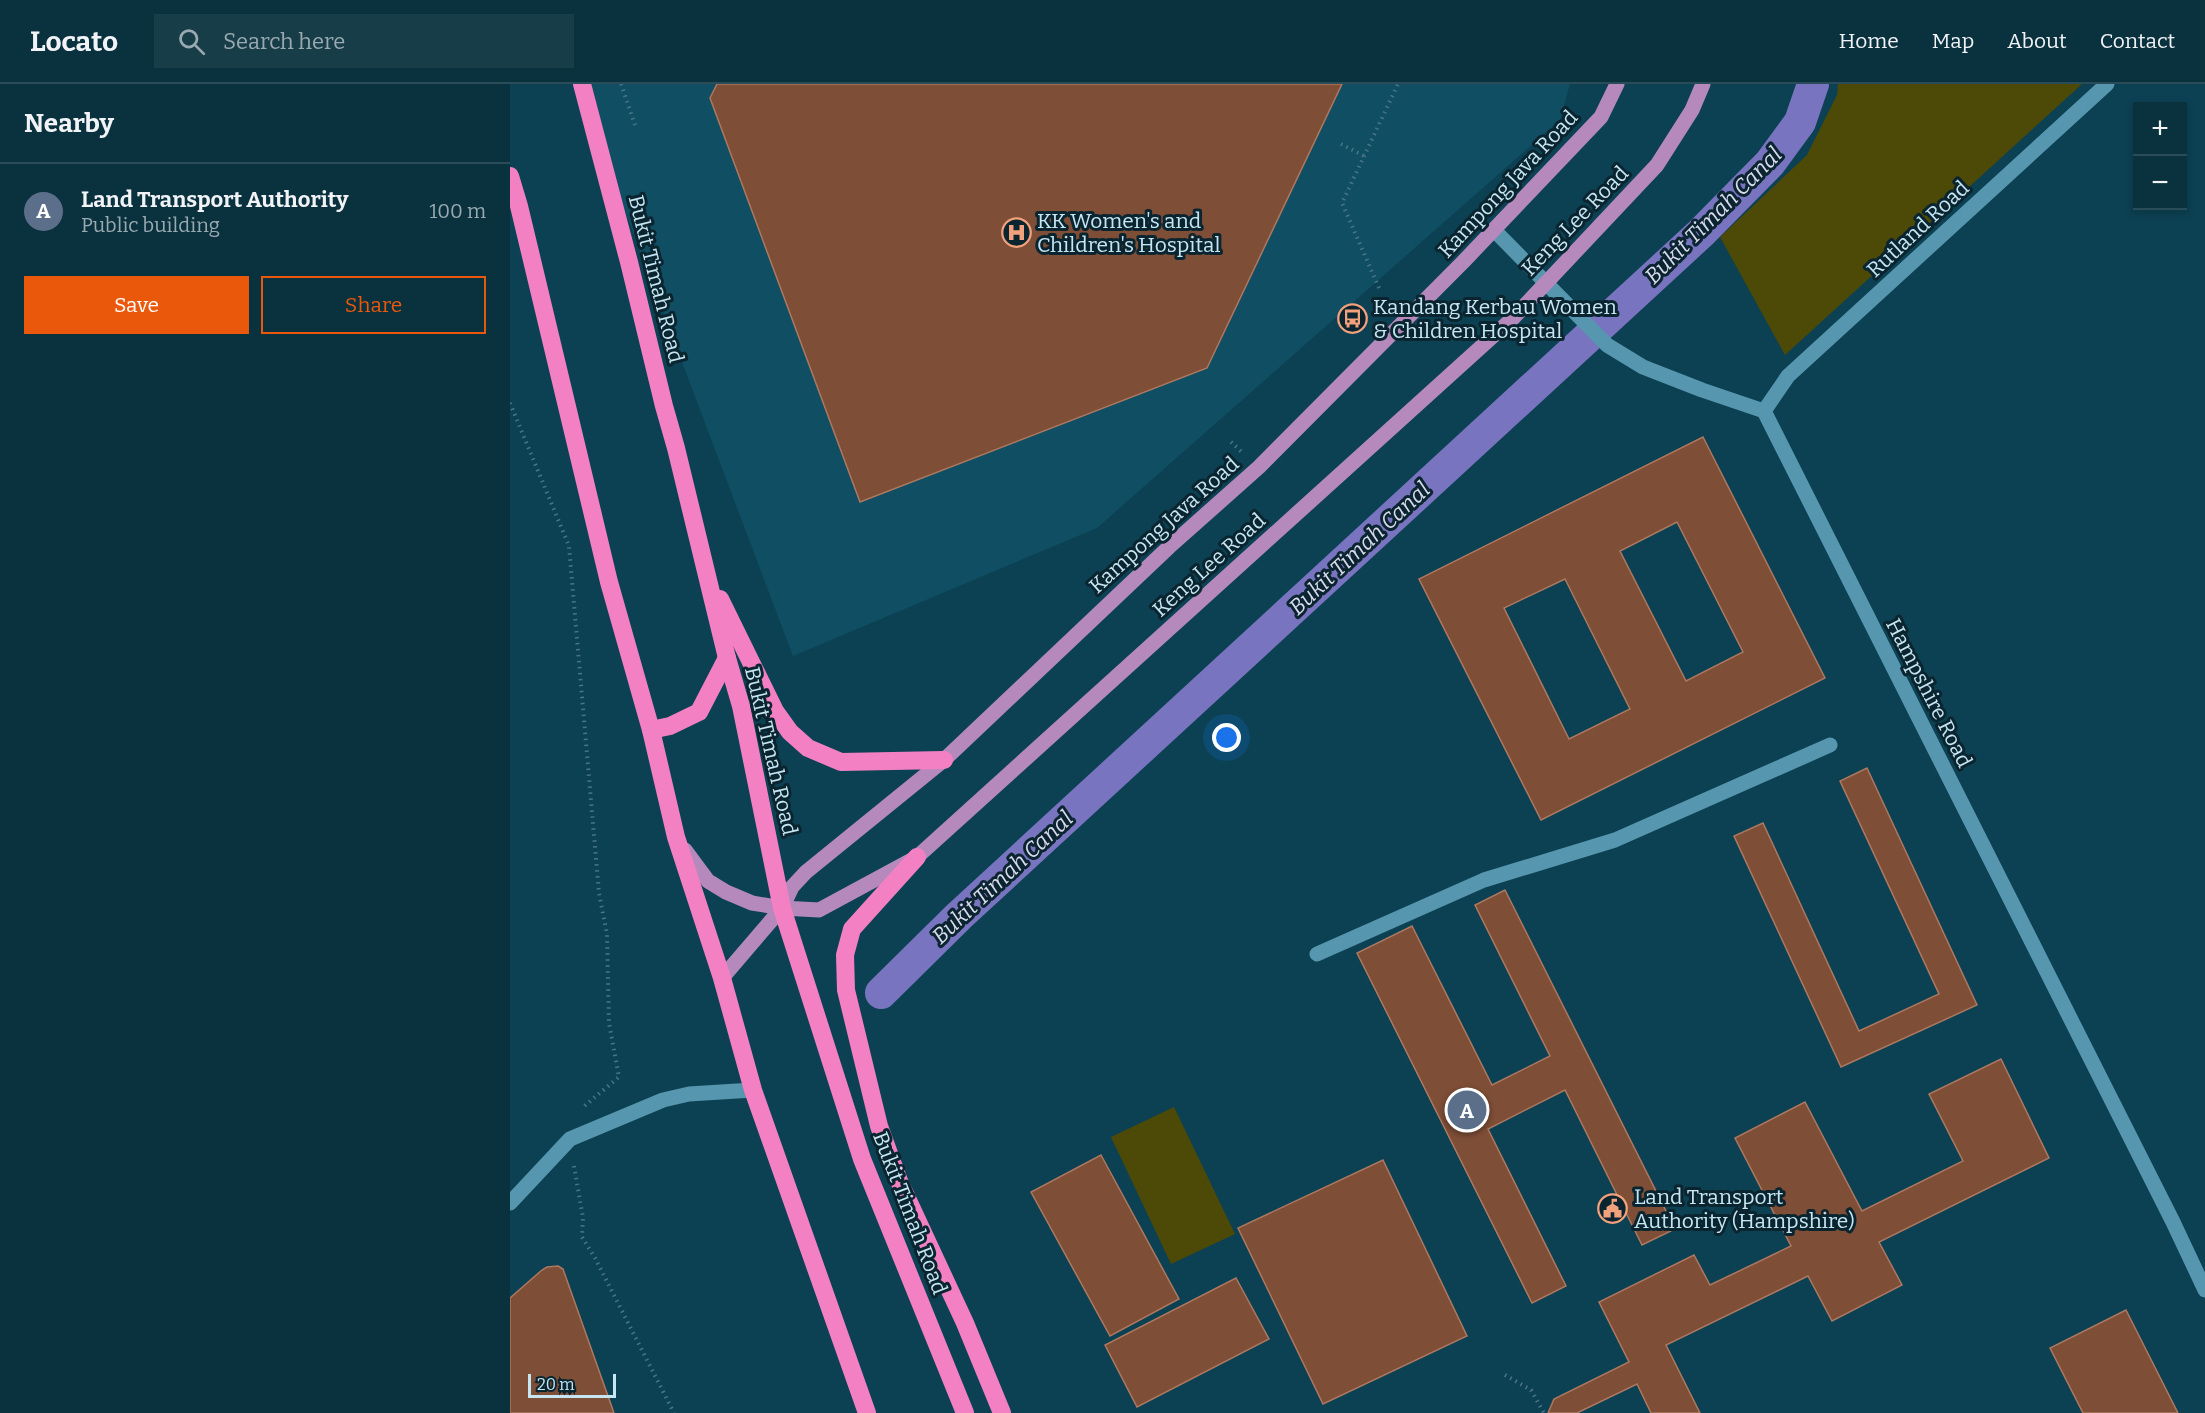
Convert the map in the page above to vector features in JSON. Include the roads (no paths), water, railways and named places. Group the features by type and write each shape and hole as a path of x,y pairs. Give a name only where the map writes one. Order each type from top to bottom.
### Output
{"highway":[{"name":"Bukit Timah Road","path":"582,84 741,706 782,908 862,1159 966,1413"},
{"path":"510,176 515,207 609,582 651,730 676,837 722,978 753,1090 867,1413"},
{"path":"704,566 775,711 790,732 808,748 841,762 944,760"},
{"path":"651,730 670,726 699,712 727,658"},
{"path":"917,857 852,929 845,955 846,990 879,1126 898,1181 965,1323 1002,1413"}],"main road":[{"name":"Kampong Java Road","path":"722,978 782,908 792,887 806,872 944,760 1169,547 1259,467 1494,230 1600,117 1617,84"},
{"name":"Keng Lee Road","path":"676,837 708,881 752,903 782,908 819,910 917,857 1504,326 1657,165 1692,110 1703,84"}],"street":[{"name":"Rutland Road","path":"1764,411 1788,376 2107,84"},
{"path":"1494,230 1607,345 1642,367 1764,411"},
{"name":"Hampshire Road","path":"1764,411 2173,1222 2205,1290"},
{"path":"1317,954 1484,880 1615,840 1830,745"},
{"path":"510,1203 570,1139 663,1100 689,1094 753,1090"}],"waterway":[{"name":"Bukit Timah Canal","path":"881,993 959,916 1701,233 1770,163 1800,122 1813,84"}],"place":[{"name":"KK Women's and Children's Hospital","path":"1016,233"},
{"name":"Kandang Kerbau Women & Children Hospital","path":"1352,319"},
{"name":"Land Transport Authority","path":"1467,1110"},
{"name":"Land Transport Authority (Hampshire)","path":"1613,1209"}]}
